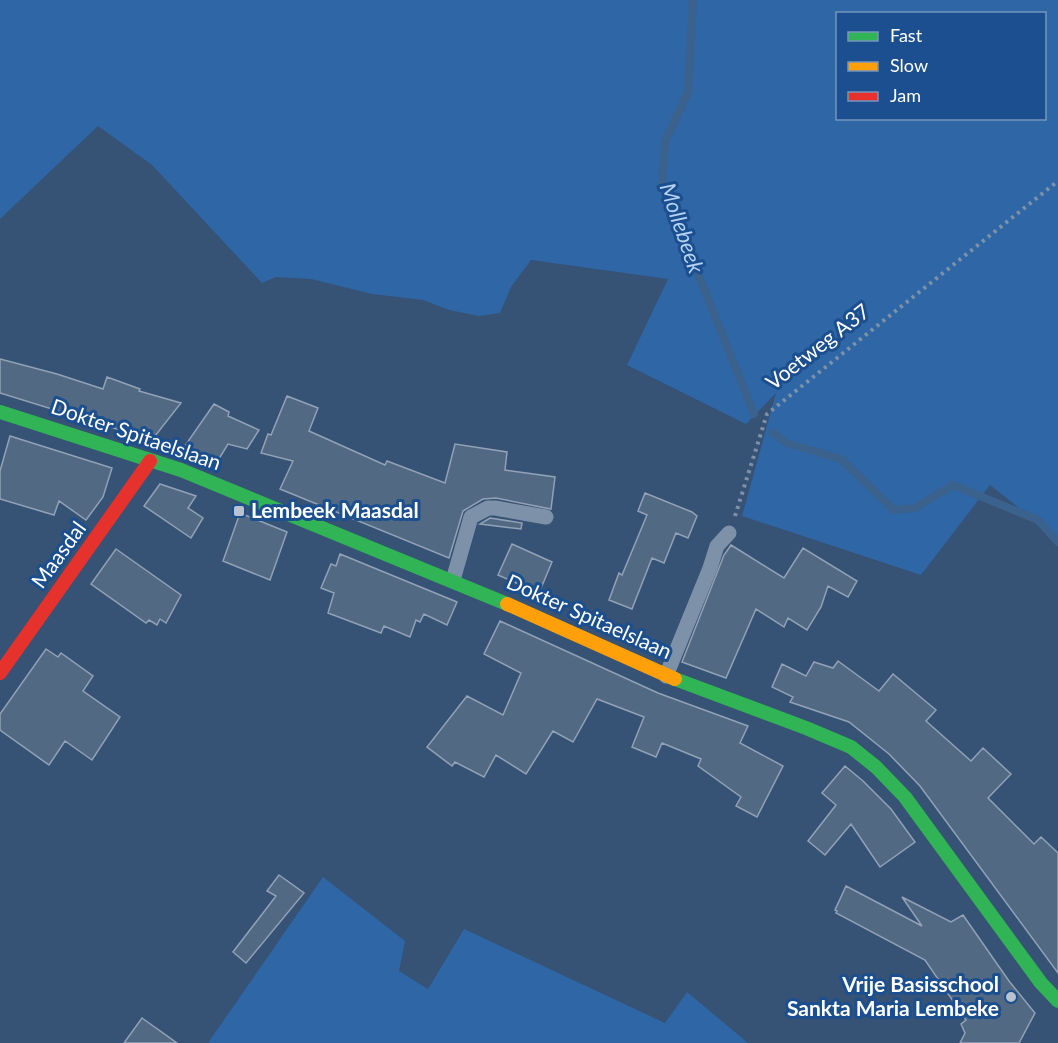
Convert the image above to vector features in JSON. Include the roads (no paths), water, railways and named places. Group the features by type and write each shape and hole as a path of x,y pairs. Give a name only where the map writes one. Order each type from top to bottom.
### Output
{"street":[{"name":"Dokter Spitaelslaan","path":"0,412 150,460 245,495 453,580 666,676 851,747 876,767 905,796 1041,983 1058,1001"},
{"name":"Maasdal","path":"0,673 141,476 150,460"}],"lane":[{"path":"453,580 469,512 495,508 546,517"},
{"path":"666,676 717,546 729,533"}],"waterway":[{"name":"Mollebeek","path":"693,0 688,92 665,142 662,184 754,414"},
{"name":"Mollebeek","path":"773,433 787,443 841,459 894,510 915,508 953,485 1038,520 1058,542"}],"place":[{"name":"Lembeek Maasdal","path":"239,511"},
{"name":"Vrije Basisschool Sankta Maria Lembeke","path":"1011,997"}]}
